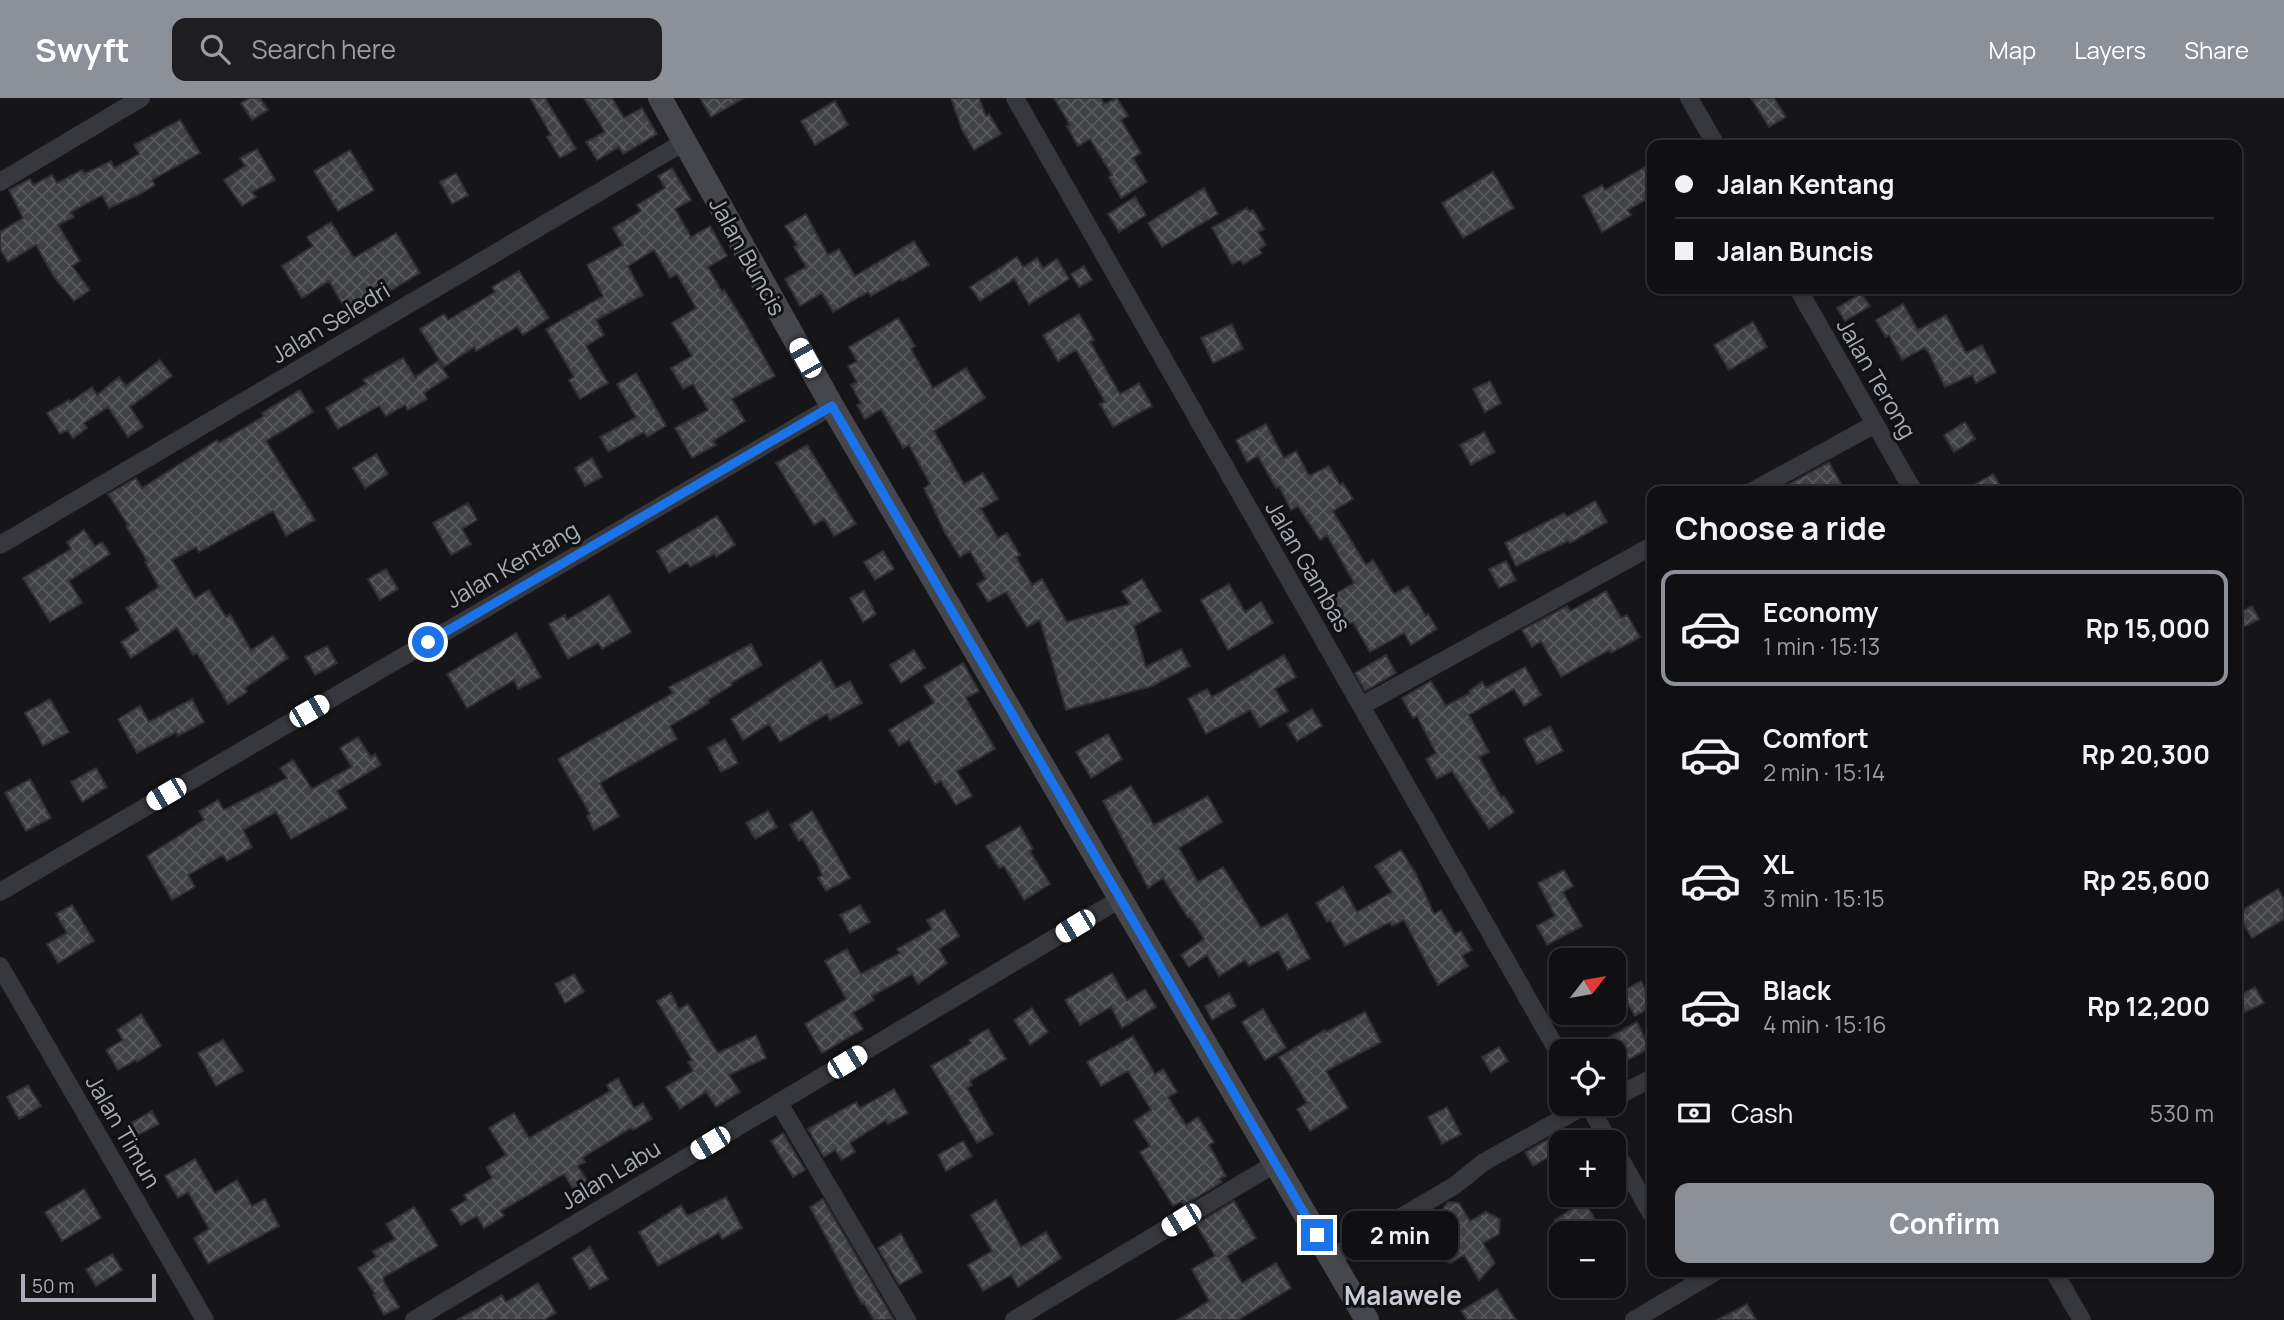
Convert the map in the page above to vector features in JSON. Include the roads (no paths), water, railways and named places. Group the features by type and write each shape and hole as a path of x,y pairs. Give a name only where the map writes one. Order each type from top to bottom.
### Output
{"street":[{"path":"0,182 142,98"},
{"name":"Jalan Buncis","path":"660,98 832,406 1367,1320"},
{"name":"Jalan Gambas","path":"1015,98 1551,1039"},
{"path":"1689,98 1713,140"},
{"name":"Jalan Seledri","path":"0,545 684,142"},
{"name":"Jalan Terong","path":"1801,294 1911,486"},
{"name":"Jalan Kentang","path":"0,892 832,406"},
{"path":"1762,486 1875,424"},
{"path":"1361,706 1647,549"},
{"name":"Jalan Labu","path":"414,1320 1121,899"},
{"name":"Jalan Timun","path":"0,966 205,1320"},
{"path":"1626,1092 1647,1082"},
{"path":"779,1102 907,1320"},
{"path":"1331,1258 1454,1186 1484,1162 1571,1116"},
{"path":"1014,1320 1276,1163"},
{"path":"1626,1170 1647,1206"},
{"path":"2057,1277 2082,1320"},
{"path":"1634,1320 1689,1279"}],"district":[{"name":"Malawele","path":"1403,1295"}]}
